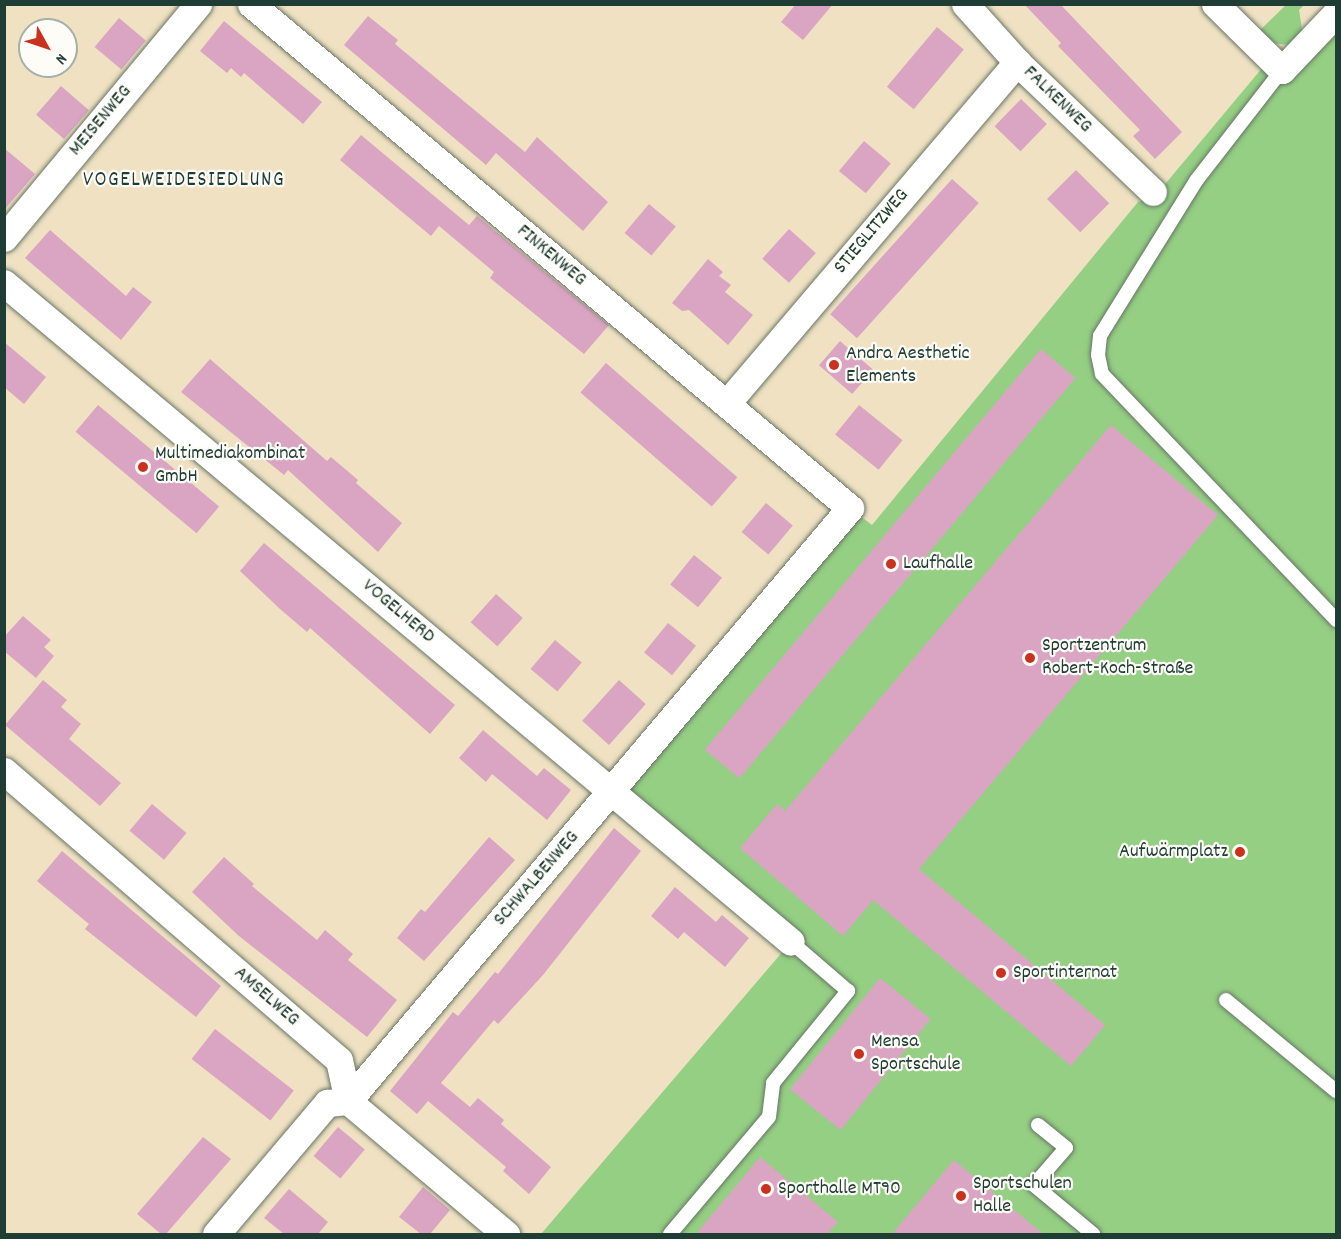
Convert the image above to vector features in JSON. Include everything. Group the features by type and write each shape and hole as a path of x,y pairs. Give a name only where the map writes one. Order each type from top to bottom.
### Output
{"street":[{"name":"MEISENWEG","path":"4,238 198,4"},
{"name":"FINKENWEG","path":"251,4 850,508"},
{"name":"FALKENWEG","path":"965,4 1017,62 1154,192"},
{"path":"1215,4 1282,70 1336,13"},
{"name":"STIEGLITZWEG","path":"727,403 1017,62"},
{"name":"VOGELHERD","path":"4,283 791,942"},
{"name":"SCHWALBENWEG","path":"348,1101 613,791 850,508"},
{"name":"AMSELWEG","path":"4,771 339,1060 348,1101"},
{"path":"216,1234 327,1102 348,1101 506,1234"}],"lane":[{"path":"1282,70 1196,181 1100,336 1098,355 1102,374 1336,620"},
{"path":"670,1234 769,1117 773,1083 848,991 791,942"},
{"path":"1227,1000 1336,1091"},
{"path":"1038,1125 1066,1148 1034,1185 1093,1234"}],"green space":[{"path":"1286,5 1304,5 1299,10 1303,35 1289,45 1265,42 1256,34"},
{"name":"Sportzentrum Robert-Koch-Straße","path":"1336,13 1336,1234 541,1234 791,942 613,791 850,508 872,525 1138,202 1156,195 1263,67"}],"building":[{"path":"796,4 833,4 803,40 781,22"},
{"path":"1024,4 1060,4 1182,132 1155,159 1133,136 1140,130 1058,46 1061,43"},
{"path":"368,16 398,40 395,44 525,152 537,137 608,202 583,231 496,153 486,165 344,45"},
{"path":"119,18 146,40 121,70 95,47"},
{"path":"224,21 322,102 303,124 244,73 241,77 231,68 227,73 200,51"},
{"path":"937,27 964,49 914,109 887,87"},
{"path":"61,86 89,110 64,139 36,115"},
{"path":"1021,99 1047,124 1020,151 995,126"},
{"path":"361,135 469,225 477,216 609,325 584,354 490,278 494,272 439,226 431,236 340,160"},
{"path":"864,141 891,163 866,193 839,171"},
{"path":"4,148 35,174 4,210"},
{"path":"1076,170 1109,203 1080,232 1047,199"},
{"path":"952,179 979,203 857,338 830,314"},
{"path":"649,204 676,226 651,256 625,233"},
{"path":"789,229 816,253 789,283 762,259"},
{"path":"50,230 126,296 133,287 152,302 121,340 25,258"},
{"path":"708,259 723,272 719,276 731,285 725,292 753,315 728,345 689,310 682,311 672,303"},
{"path":"840,341 873,370 852,394 819,365"},
{"path":"4,342 46,377 24,404 4,387"},
{"name":"Laufhalle","path":"1041,349 1075,378 739,779 705,750"},
{"path":"210,359 327,461 331,457 358,480 356,483 402,523 378,552 288,470 284,475 181,392"},
{"path":"606,363 737,477 712,507 580,392"},
{"path":"98,405 219,507 197,533 76,432"},
{"path":"859,405 903,440 879,470 835,435"},
{"path":"1111,425 1218,515 919,869 1105,1025 1071,1066 873,900 843,936 740,848 777,804 785,811"},
{"path":"766,503 793,525 768,555 742,532"},
{"path":"264,543 455,705 430,734 310,628 307,632 280,609 240,571"},
{"path":"694,555 722,578 698,607 670,585"},
{"path":"496,594 523,618 497,646 471,622"},
{"path":"23,616 51,640 44,647 54,656 36,678 4,651 4,637"},
{"path":"668,623 696,646 672,675 644,653"},
{"path":"555,640 582,662 557,692 531,669"},
{"path":"43,680 67,700 61,707 81,724 69,739 121,783 100,806 5,725"},
{"path":"619,680 646,704 609,745 582,721"},
{"path":"483,730 537,776 544,768 571,790 547,820 492,774 486,782 459,758"},
{"path":"152,804 186,833 164,860 130,831"},
{"path":"614,828 641,851 543,975 498,1024 494,1020 441,1083 470,1107 478,1098 504,1120 501,1124 551,1167 529,1194 503,1171 506,1167 428,1101 417,1114 390,1091 453,1012 458,1016 495,972 498,974"},
{"path":"489,837 515,860 424,961 397,938 421,909 425,912"},
{"path":"62,851 221,986 196,1017 85,929 89,924 37,881"},
{"path":"224,857 254,884 252,886 317,940 325,930 353,954 348,960 397,1000 367,1037 239,936 192,892"},
{"path":"675,887 716,922 722,915 749,938 725,967 684,932 678,939 651,916"},
{"name":"Mensa Sportschule","path":"880,978 931,1019 841,1130 790,1089"},
{"path":"215,1029 294,1091 270,1121 192,1059"},
{"path":"338,1127 365,1149 340,1179 314,1156"},
{"path":"203,1137 231,1159 166,1234 161,1234 137,1214"},
{"name":"Sporthalle MT90","path":"760,1157 838,1222 827,1234 696,1234"},
{"name":"Sportschulen Halle","path":"954,1160 1043,1234 892,1234"},
{"path":"423,1187 450,1210 430,1234 421,1234 399,1217"},
{"path":"289,1189 328,1222 318,1234 284,1234 264,1218"}],"place":[{"name":"Andra Aesthetic Elements","path":"834,365"},
{"name":"Multimediakombinat GmbH","path":"143,467"},
{"name":"Laufhalle","path":"891,564"},
{"name":"Sportzentrum Robert-Koch-Straße","path":"1030,658"},
{"name":"Aufwärmplatz","path":"1240,852"},
{"name":"Sportinternat","path":"1001,973"},
{"name":"Mensa Sportschule","path":"859,1054"},
{"name":"Sporthalle MT90","path":"766,1189"},
{"name":"Sportschulen Halle","path":"961,1196"}],"district":[{"name":"VOGELWEIDESIEDLUNG","path":"184,181"}]}
